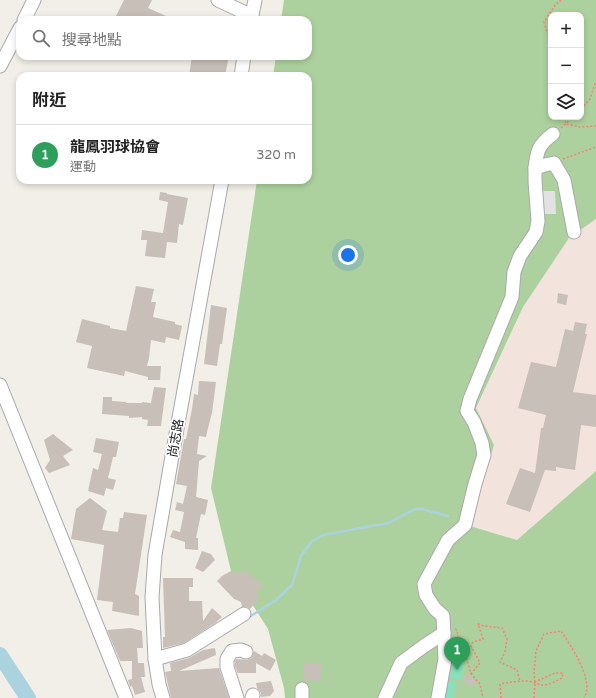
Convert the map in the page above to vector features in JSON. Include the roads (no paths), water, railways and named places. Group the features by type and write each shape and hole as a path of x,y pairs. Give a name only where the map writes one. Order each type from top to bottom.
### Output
{"street":[{"path":"26,16 34,0"},
{"path":"218,0 247,16"},
{"path":"252,16 256,1"},
{"path":"0,66 16,36"},
{"path":"242,72 243,60"},
{"path":"438,698 445,659 448,629 443,616 426,595 424,584 448,540 465,525 484,455 482,443 474,422 467,411 470,399 512,297 514,272 520,256 536,232 538,221 535,181 537,153 544,140 553,134"},
{"path":"535,168 554,163 564,180 574,232"},
{"name":"尚志路","path":"163,698 155,659 152,597 155,555 221,184"},
{"path":"0,385 126,698"},
{"path":"155,659 187,650 244,614"},
{"path":"385,698 401,663 448,629"},
{"path":"237,698 227,667 227,659 232,650 241,650 246,652"}],"waterway":[{"path":"246,619 276,600 292,585 301,556 311,542 323,535 388,523 415,509 422,509 448,516"},
{"path":"0,655 28,698"}],"place":[{"name":"龍鳳羽球協會","path":"457,670"}]}
